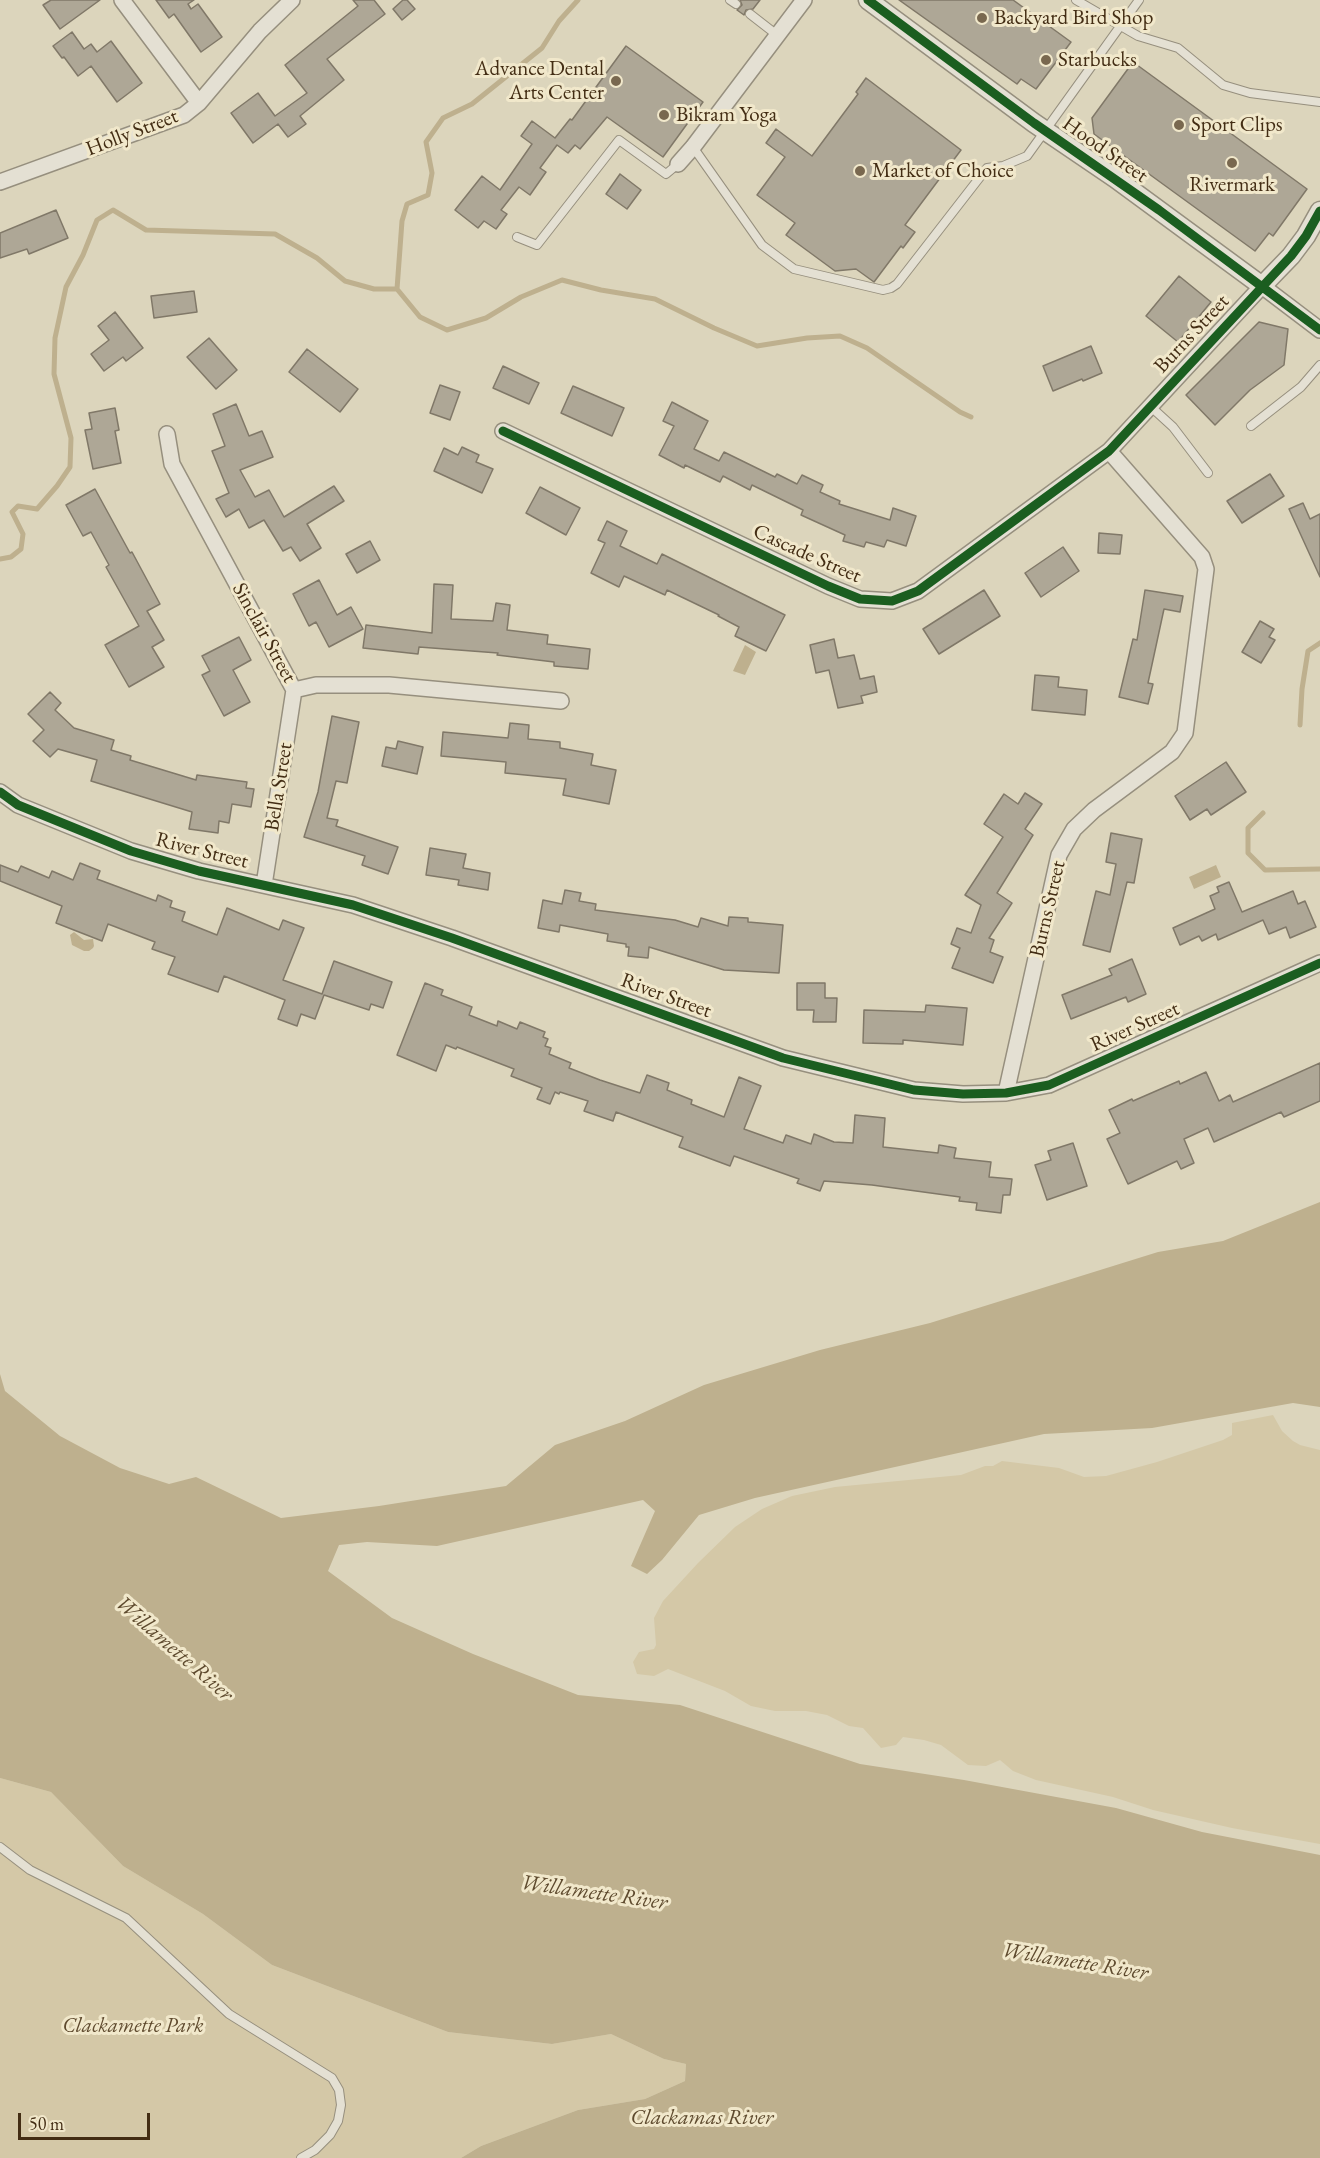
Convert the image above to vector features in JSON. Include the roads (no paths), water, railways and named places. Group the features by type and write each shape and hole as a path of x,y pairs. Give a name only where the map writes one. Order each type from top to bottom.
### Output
{"street":[{"path":"122,0 199,103"},
{"name":"Holly Street","path":"0,182 184,115 199,103 261,31 292,0"},
{"path":"678,164 804,0"},
{"name":"Hood Street","path":"868,0 1045,130 1115,178 1320,330"},
{"name":"Burns Street","path":"1006,1093 1059,855 1074,829 1094,810 1172,752 1185,733 1206,569 1202,557 1109,451 1291,256 1313,230 1320,211"},
{"name":"Cascade Street","path":"503,431 828,586 860,599 892,601 918,591 1109,451"},
{"name":"Sinclair Street","path":"166,434 172,464 294,690 316,684 389,685 561,701"},
{"name":"Bella Street","path":"264,885 294,690"},
{"name":"River Street","path":"0,792 18,805 131,851 199,871 353,905 452,938 783,1058 914,1090 963,1094 1006,1093 1049,1085 1320,963"}],"lane":[{"path":"1076,0 1149,41 1165,43 1178,48 1223,86 1250,93 1320,102"},
{"path":"693,147 762,245 794,269 883,290 891,288 897,284 987,168 1003,166 1027,156 1139,0"},
{"path":"750,14 777,35"},
{"path":"517,237 537,245 619,140 666,174 678,164"},
{"path":"1251,426 1301,387 1320,365"},
{"path":"1150,406 1173,427 1209,473"},
{"path":"0,1847 30,1870 126,1918 229,2014 332,2078 339,2090 341,2105 338,2121 330,2135 315,2150 301,2158"}],"water":[{"path":"745,645 756,652 745,675 733,671"},
{"path":"1216,865 1221,877 1194,889 1189,877"},
{"path":"74,932 84,940 93,939 93,948 84,951 72,945 70,935"},
{"path":"1320,1202 1320,1407 1293,1403 1152,1428 1044,1434 755,1498 699,1515 662,1560 647,1574 631,1566 655,1511 643,1500 437,1546 367,1542 339,1545 328,1571 392,1618 473,1654 578,1695 680,1705 860,1764 964,1780 1116,1808 1202,1832 1320,1855 1320,2158 461,2158 481,2146 578,2110 645,2099 685,2081 686,2064 664,2059 611,2034 552,2044 448,2032 272,1965 203,1914 123,1866 51,1792 0,1778 0,1374 5,1391 60,1436 120,1468 169,1484 196,1477 281,1518 379,1506 506,1486 555,1445 625,1421 704,1385 820,1350 930,1323 1158,1252 1223,1241"}],"waterway":[{"path":"0,559 11,557 21,549 23,534 12,512 18,506 37,509 70,467 71,438 54,374 55,338 66,287 83,255 97,220 113,210 146,230 275,234 317,258 345,281 374,289 397,289 402,221 407,204 428,195 432,173 426,142 443,118 472,104 542,48 559,21 578,0"},
{"path":"397,289 420,317 447,330 486,318 521,297 562,280 601,290 655,299 757,346 807,338 840,336 867,348 960,412 971,417"},
{"path":"1300,725 1302,689 1308,651 1320,643"},
{"path":"1263,813 1248,828 1248,853 1265,870 1320,869"}],"place":[{"name":"Backyard Bird Shop","path":"982,18"},
{"name":"Starbucks","path":"1046,60"},
{"name":"Advance Dental Arts Center","path":"616,81"},
{"name":"Bikram Yoga","path":"664,115"},
{"name":"Sport Clips","path":"1179,125"},
{"name":"Rivermark","path":"1232,163"},
{"name":"Market of Choice","path":"860,171"}],"water label":[{"name":"Willamette River","path":"174,1649"},
{"name":"Willamette River","path":"594,1893"},
{"name":"Willamette River","path":"1075,1962"},
{"name":"Clackamas River","path":"702,2118"}],"park label":[{"name":"Clackamette Park","path":"133,2026"}]}
